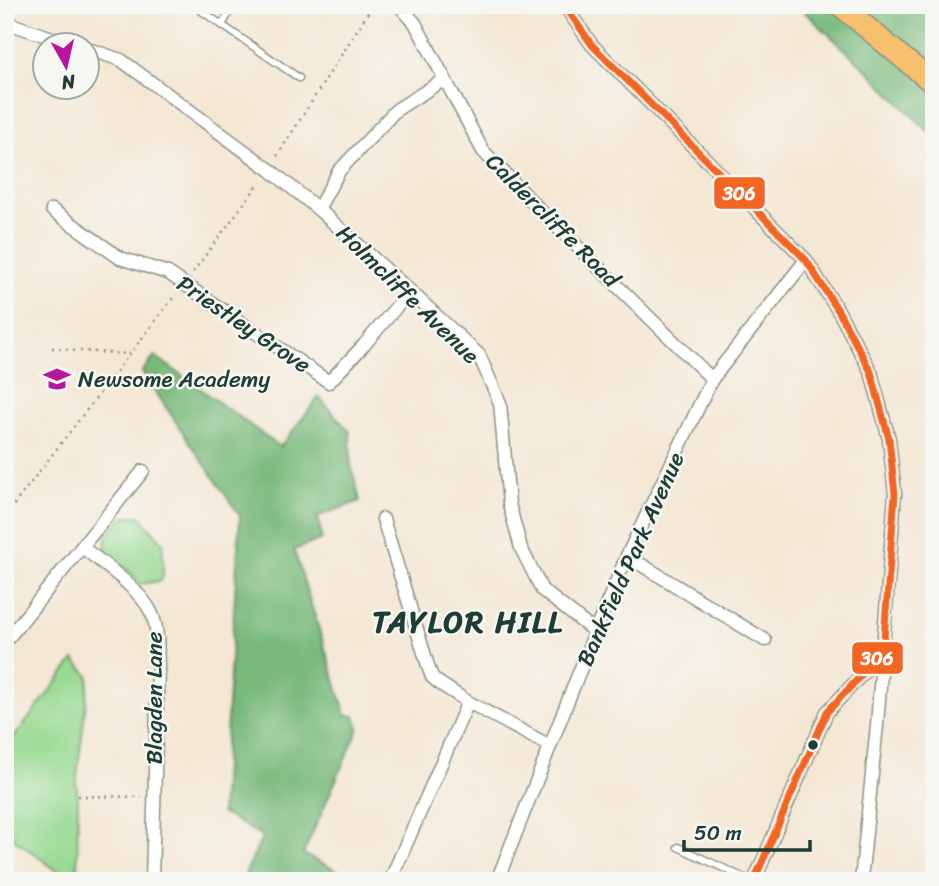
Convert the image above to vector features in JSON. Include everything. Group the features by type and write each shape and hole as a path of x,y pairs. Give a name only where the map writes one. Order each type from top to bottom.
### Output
{"main road":[{"path":"840,5 934,84"}],"street":[{"name":"Caldercliffe Road","path":"399,5 415,23 483,151 712,379"},
{"path":"564,5 592,45 806,260 839,312 871,372 889,439 895,494 876,738 861,881"},
{"path":"5,22 35,32"},
{"name":"Holmcliffe Avenue","path":"102,54 121,60 269,169 410,290 479,355 500,403 509,504 521,548 542,590 595,632"},
{"path":"318,209 339,171 396,110 445,79"},
{"name":"Priestley Grove","path":"52,210 120,258 168,273 185,283 329,382 410,290"},
{"name":"Bankfield Park Avenue","path":"497,881 627,556 712,379 806,260"},
{"path":"5,642 144,471"},
{"path":"383,519 432,677 468,702 550,746"},
{"name":"Blagden Lane","path":"82,547 142,598 152,612 157,632 152,881"},
{"path":"627,556 765,640"},
{"path":"752,881 827,712 883,652"},
{"path":"390,881 468,702"},
{"path":"401,855 415,860"}],"lane":[{"path":"193,5 299,78"},
{"path":"222,25 233,5"},
{"path":"678,847 752,881"}],"path":[{"path":"5,516 185,283 269,169 373,5"},
{"path":"52,348 129,355"},
{"path":"78,796 153,798"}],"green space":[{"path":"797,5 934,5 934,137 865,68"},
{"path":"155,356 280,447 319,397 350,432 351,465 360,501 318,516 322,539 294,550 346,715 355,716 359,728 303,854 359,881 242,881 263,836 221,813 240,516 142,372"},
{"path":"129,516 140,516 163,543 163,577 160,581 140,584 130,572 106,554 109,530"},
{"path":"74,660 89,676 76,784 77,881 71,881 5,832 5,749"}],"transit line":[{"name":"306","path":"564,5 592,45 806,260 839,312 871,372 889,439 895,494 883,652 827,712 754,881"}],"place":[{"name":"Newsome Academy","path":"57,379"}],"district":[{"name":"TAYLOR HILL","path":"468,622"}]}
